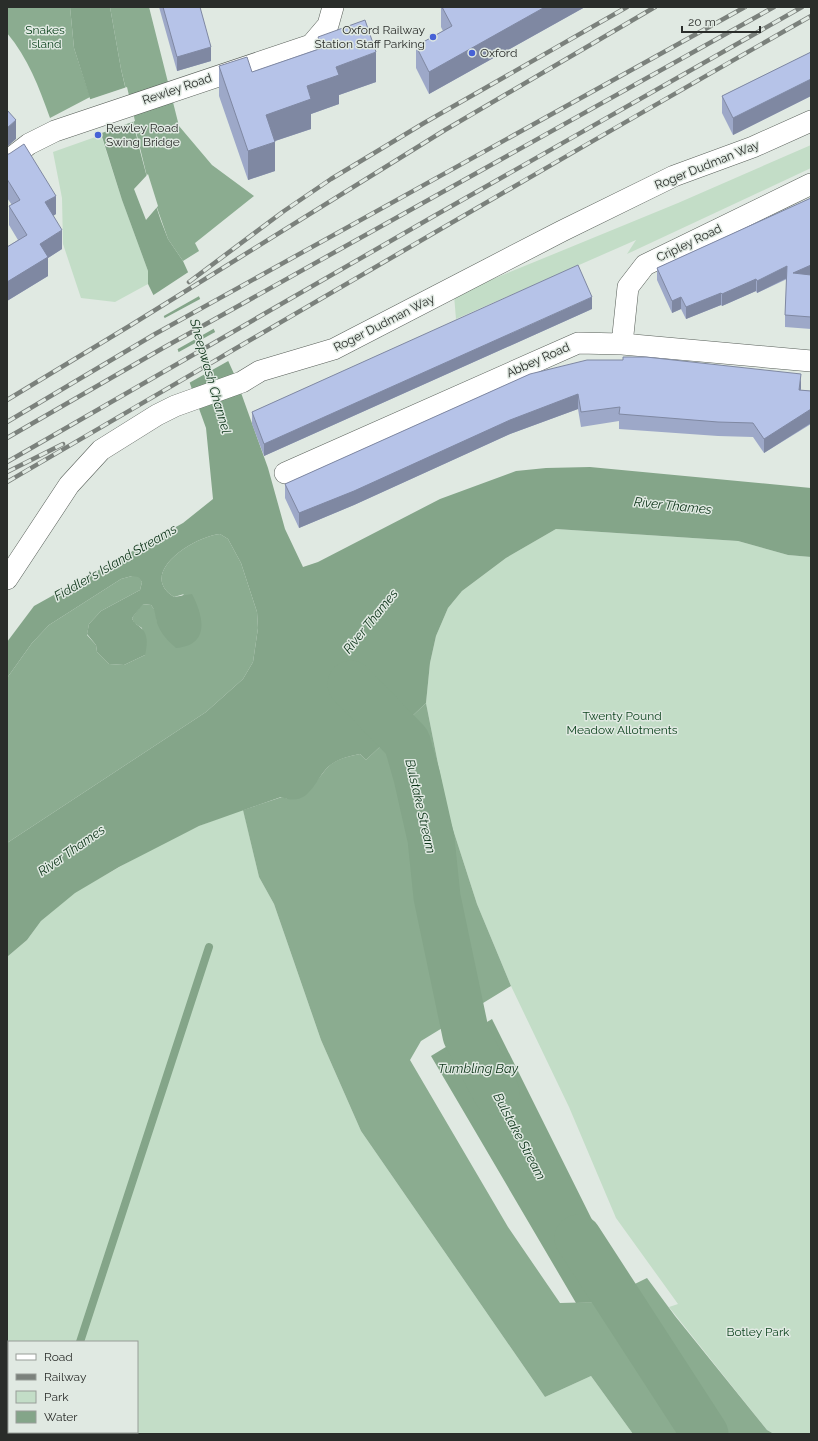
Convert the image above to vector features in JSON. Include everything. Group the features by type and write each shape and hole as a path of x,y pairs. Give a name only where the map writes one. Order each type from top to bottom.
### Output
{"street":[{"name":"Rewley Road","path":"7,161 29,144 55,131 311,45 328,25 333,7"},
{"name":"Roger Dudman Way","path":"7,579 69,486 101,450 157,415 175,406 242,382 260,371 334,349 562,230 674,176 753,147 811,121"},
{"name":"Cripley Road","path":"622,344 628,287 645,264 811,184"},
{"name":"Abbey Road","path":"286,473 578,342 622,344 811,361"}],"green space":[{"name":"Snakes Island","path":"7,7 70,7 74,48 90,97 50,118 27,63 7,33"},
{"path":"110,7 149,7 179,126 212,165 254,196 195,243 199,251 183,261 168,239 149,185 121,69"},
{"path":"101,135 122,200 148,271 148,284 115,302 81,298 63,244 62,198 53,152"},
{"path":"811,145 811,168 627,254 636,240 456,319 454,295 678,203"},
{"name":"Twenty Pound Meadow Allotments","path":"556,529 738,541 788,555 811,557 811,1434 774,1434 767,1430 669,1307 678,1304 616,1218 569,1107 511,986 477,904 448,814 426,703 430,663 436,636 448,608 462,591 506,558"},
{"path":"220,534 228,539 241,563 257,612 258,628 253,662 243,679 206,712 7,843 7,678 32,643 49,625 121,579 132,576 138,576 142,582 140,590 101,611 89,624 87,635 96,645 97,652 109,664 124,665 145,655 142,628 134,623 132,618 142,604 151,605 156,612 157,622 184,594 174,597 164,587 162,577 165,567 173,557 184,548 209,536"},
{"path":"426,703 448,814 477,904 511,986 421,1041 410,1060 508,1227 560,1303 598,1302 647,1278 675,1316 767,1430 774,1434 633,1434 591,1376 545,1397 361,1131 321,1040 274,904 259,877 243,810 282,797 290,799 303,795 314,785 331,764 339,760 360,754 366,760"},
{"path":"243,809 259,877 274,904 321,1040 361,1131 545,1397 591,1376 633,1434 7,1434 7,957 27,940 41,921 75,892 157,846 199,826"}],"water":[{"path":"70,7 110,7 121,69 139,147 149,185 161,221 168,239 183,261 235,376 268,468 285,529 303,567 318,562 440,499 516,471 546,468 590,467 811,488 811,557 788,555 738,541 556,529 506,558 462,591 448,608 436,636 430,663 426,703 366,760 360,754 339,760 328,767 310,791 298,799 281,797 199,826 119,867 75,893 41,921 27,940 7,957 7,843 206,712 243,679 253,662 258,628 257,612 241,563 228,539 220,534 209,536 184,548 173,557 165,567 162,577 164,587 174,597 192,594 201,620 199,636 195,642 187,646 176,648 161,631 157,623 153,607 151,605 143,604 132,618 144,631 147,644 145,655 124,665 109,664 97,652 96,645 87,634 89,624 101,611 140,590 142,582 138,577 132,576 121,579 49,625 32,643 7,678 7,642 34,606 183,523 213,499 206,428 171,331 148,284 148,271 122,200 74,48"},
{"name":"Tumbling Bay","path":"492,1019 626,1288 598,1302 576,1303 431,1056"}],"pier":[{"path":"127,87 135,121 99,134 88,100"},
{"path":"148,174 158,206 146,220 134,189"},
{"path":"190,271 201,295 162,317 152,296"},
{"path":"202,298 215,328 176,350 163,319"},
{"path":"217,331 230,360 189,383 177,353"}],"building":[{"path":"163,7 200,7 211,47 177,57"},
{"path":"442,7 545,7 429,72 416,46 452,26"},
{"path":"365,20 376,52 336,67 339,75 307,86 311,99 266,115 275,142 248,151 219,66 247,57 252,72 322,48 318,37"},
{"path":"811,52 811,79 733,118 722,96"},
{"path":"7,110 16,120 7,128"},
{"path":"24,144 56,196 45,202 62,230 40,244 48,257 7,282 7,247 27,235 9,206 20,200 7,179 7,154"},
{"path":"811,198 811,265 793,273 811,275 811,317 785,315 787,266 757,281 756,279 722,294 721,293 686,307 681,297 672,301 657,268"},
{"path":"578,265 592,297 264,444 252,412"},
{"path":"623,357 646,357 801,374 799,390 811,391 811,409 764,439 753,423 718,422 619,414 620,407 581,412 578,394 510,420 354,491 299,513 285,484 530,374 587,360 623,360"}],"waterway":[{"name":"Bulstake Stream","path":"351,684 407,742 417,777 431,839 437,897 466,1035 496,1092"},
{"path":"80,1341 209,947"},
{"name":"Bulstake Stream","path":"578,1238 705,1434"}],"railway":[{"path":"189,282 284,211 331,179 424,123 627,7"},
{"path":"7,400 131,325 445,130 655,7"},
{"path":"7,422 155,334 745,7"},
{"path":"7,438 163,348 774,7"},
{"path":"7,462 434,216 802,7"},
{"path":"7,482 811,16"},
{"path":"7,472 63,444"}],"place":[{"name":"Oxford Railway Station Staff Parking","path":"433,37"},
{"name":"Oxford","path":"472,53"},
{"name":"Rewley Road Swing Bridge","path":"98,135"}],"water label":[{"name":"Sheepwash Channel","path":"211,376"},
{"name":"River Thames","path":"673,505"},
{"name":"Fiddler's Island Streams","path":"115,562"},
{"name":"River Thames","path":"370,621"},
{"name":"River Thames","path":"71,850"}],"park label":[{"name":"Botley Park","path":"758,1332"}]}
